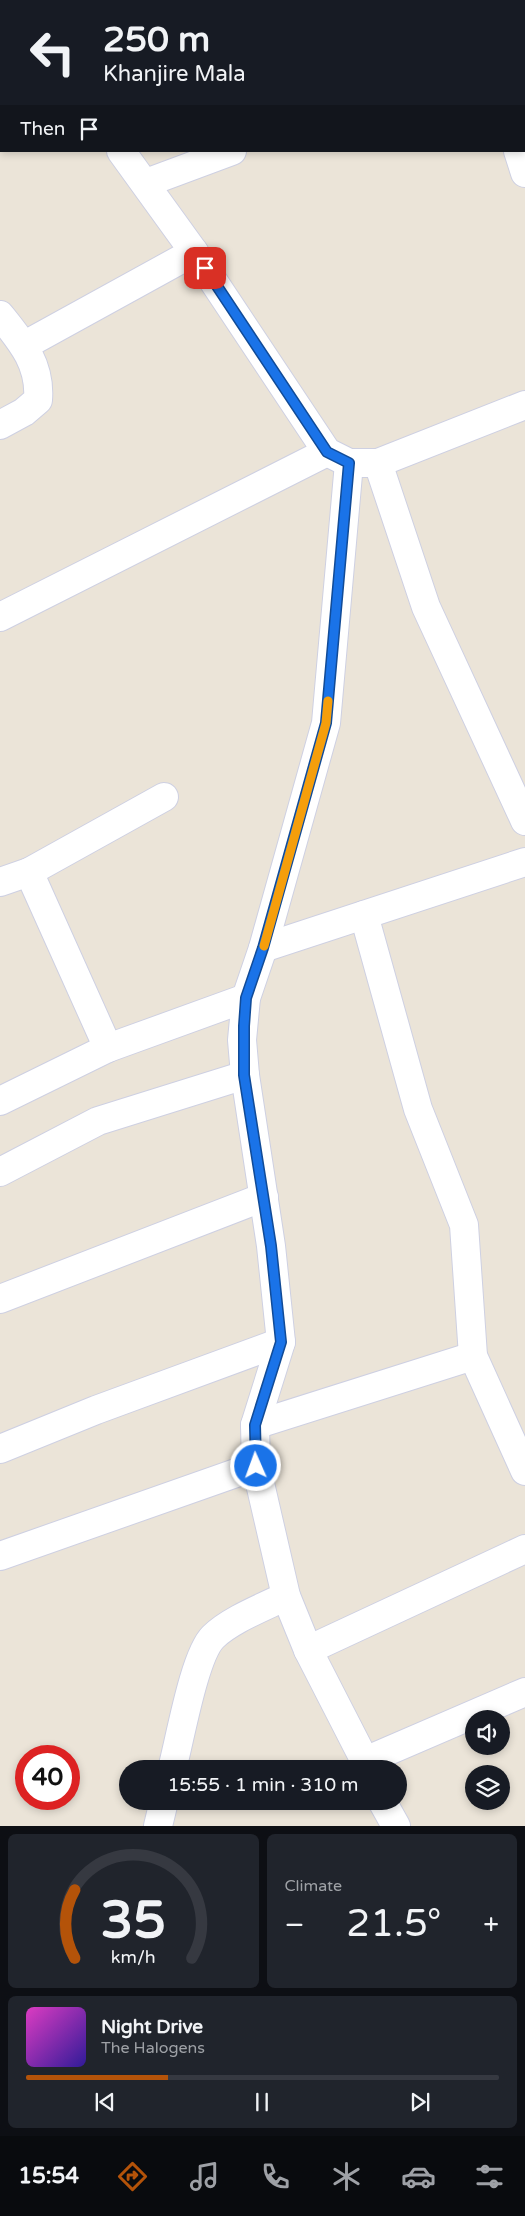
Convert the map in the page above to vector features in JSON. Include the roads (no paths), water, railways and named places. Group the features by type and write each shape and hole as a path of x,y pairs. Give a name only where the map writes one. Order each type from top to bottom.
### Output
{"street":[{"path":"122,152 146,183 338,458 326,723 263,948 246,998 242,1040 244,1075 271,1246 281,1342 255,1425 256,1466 286,1596 308,1650 364,1760"},
{"path":"146,183 229,152"},
{"path":"518,152 525,173"},
{"path":"25,345 194,252"},
{"path":"0,315 25,345 40,384 38,400 24,412 0,425"},
{"path":"0,617 338,458 378,463 525,405"},
{"path":"378,463 426,606 525,821"},
{"path":"0,882 29,872 164,797"},
{"path":"263,948 525,862"},
{"path":"29,872 108,1048"},
{"path":"364,915 418,1109 464,1225 473,1356 525,1471"},
{"path":"0,1102 108,1048 246,998"},
{"path":"0,1172 98,1121 244,1075"},
{"path":"0,1299 264,1197"},
{"path":"0,1449 96,1410 281,1342"},
{"path":"255,1425 473,1356"},
{"path":"0,1556 256,1466"},
{"path":"308,1650 525,1549"},
{"path":"174,1760 197,1668 212,1638 229,1625 286,1596"},
{"path":"378,1760 525,1692"},
{"path":"158,1826 162,1810"},
{"path":"387,1810 396,1826"}]}
